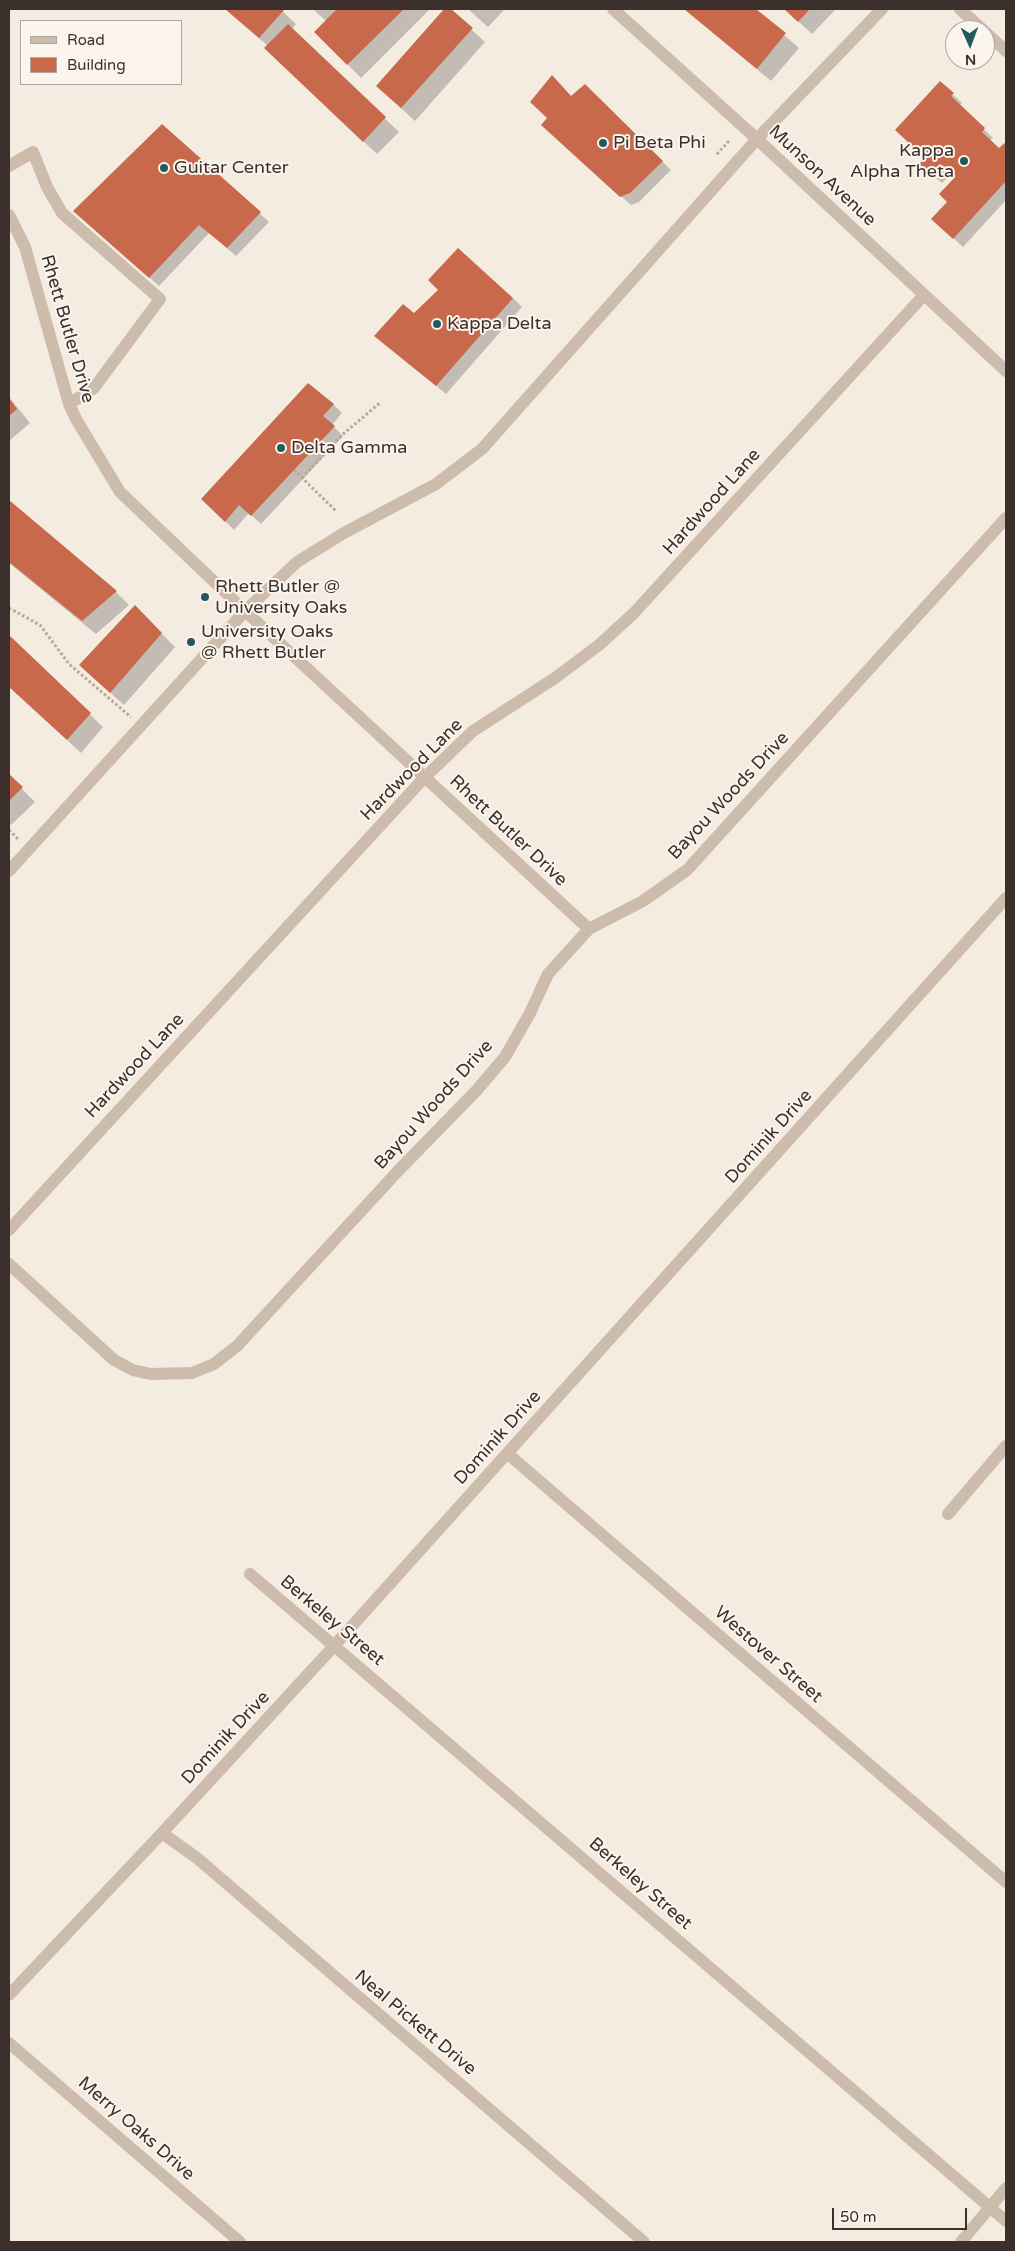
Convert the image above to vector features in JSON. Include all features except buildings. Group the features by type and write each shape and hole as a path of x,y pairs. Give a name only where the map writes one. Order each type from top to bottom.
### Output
{"street":[{"name":"Munson Avenue","path":"613,9 758,139 1006,371"},
{"path":"9,871 245,611 297,562 344,532 436,484 482,449 758,139 882,9"},
{"path":"960,9 972,20"},
{"path":"995,41 1006,51"},
{"path":"9,166 32,152 47,186 62,213 160,299 94,388 69,404"},
{"name":"Rhett Butler Drive","path":"9,215 25,247 69,404 80,427 120,492 424,778 589,929"},
{"name":"Hardwood Lane","path":"9,1230 424,778 473,731 555,678 599,646 634,614 924,295"},
{"name":"Bayou Woods Drive","path":"9,1264 114,1360 133,1370 150,1374 192,1373 214,1364 237,1346 398,1171 476,1091 505,1057 530,1013 548,974 589,929 643,902 687,870 1006,518"},
{"name":"Dominik Drive","path":"9,1995 162,1833 334,1646 1006,898"},
{"path":"948,1514 1006,1446"},
{"name":"Westover Street","path":"508,1454 1006,1882"},
{"name":"Berkeley Street","path":"250,1574 1006,2221"},
{"name":"Neal Pickett Drive","path":"162,1833 196,1858 644,2242"},
{"name":"Merry Oaks Drive","path":"9,2043 240,2242"},
{"path":"960,2242 1006,2188"}],"path":[{"path":"717,154 728,142 730,143"},
{"path":"302,478 342,435 381,402"},
{"path":"294,470 336,511"},
{"path":"9,608 40,625 69,664 141,726"}],"place":[{"name":"Pi Beta Phi","path":"603,143"},
{"name":"Kappa Alpha Theta","path":"964,161"},
{"name":"Guitar Center","path":"164,168"},
{"name":"Kappa Delta","path":"437,324"},
{"name":"Delta Gamma","path":"281,448"},
{"name":"Rhett Butler @ University Oaks","path":"205,597"},
{"name":"University Oaks @ Rhett Butler","path":"191,642"}]}
